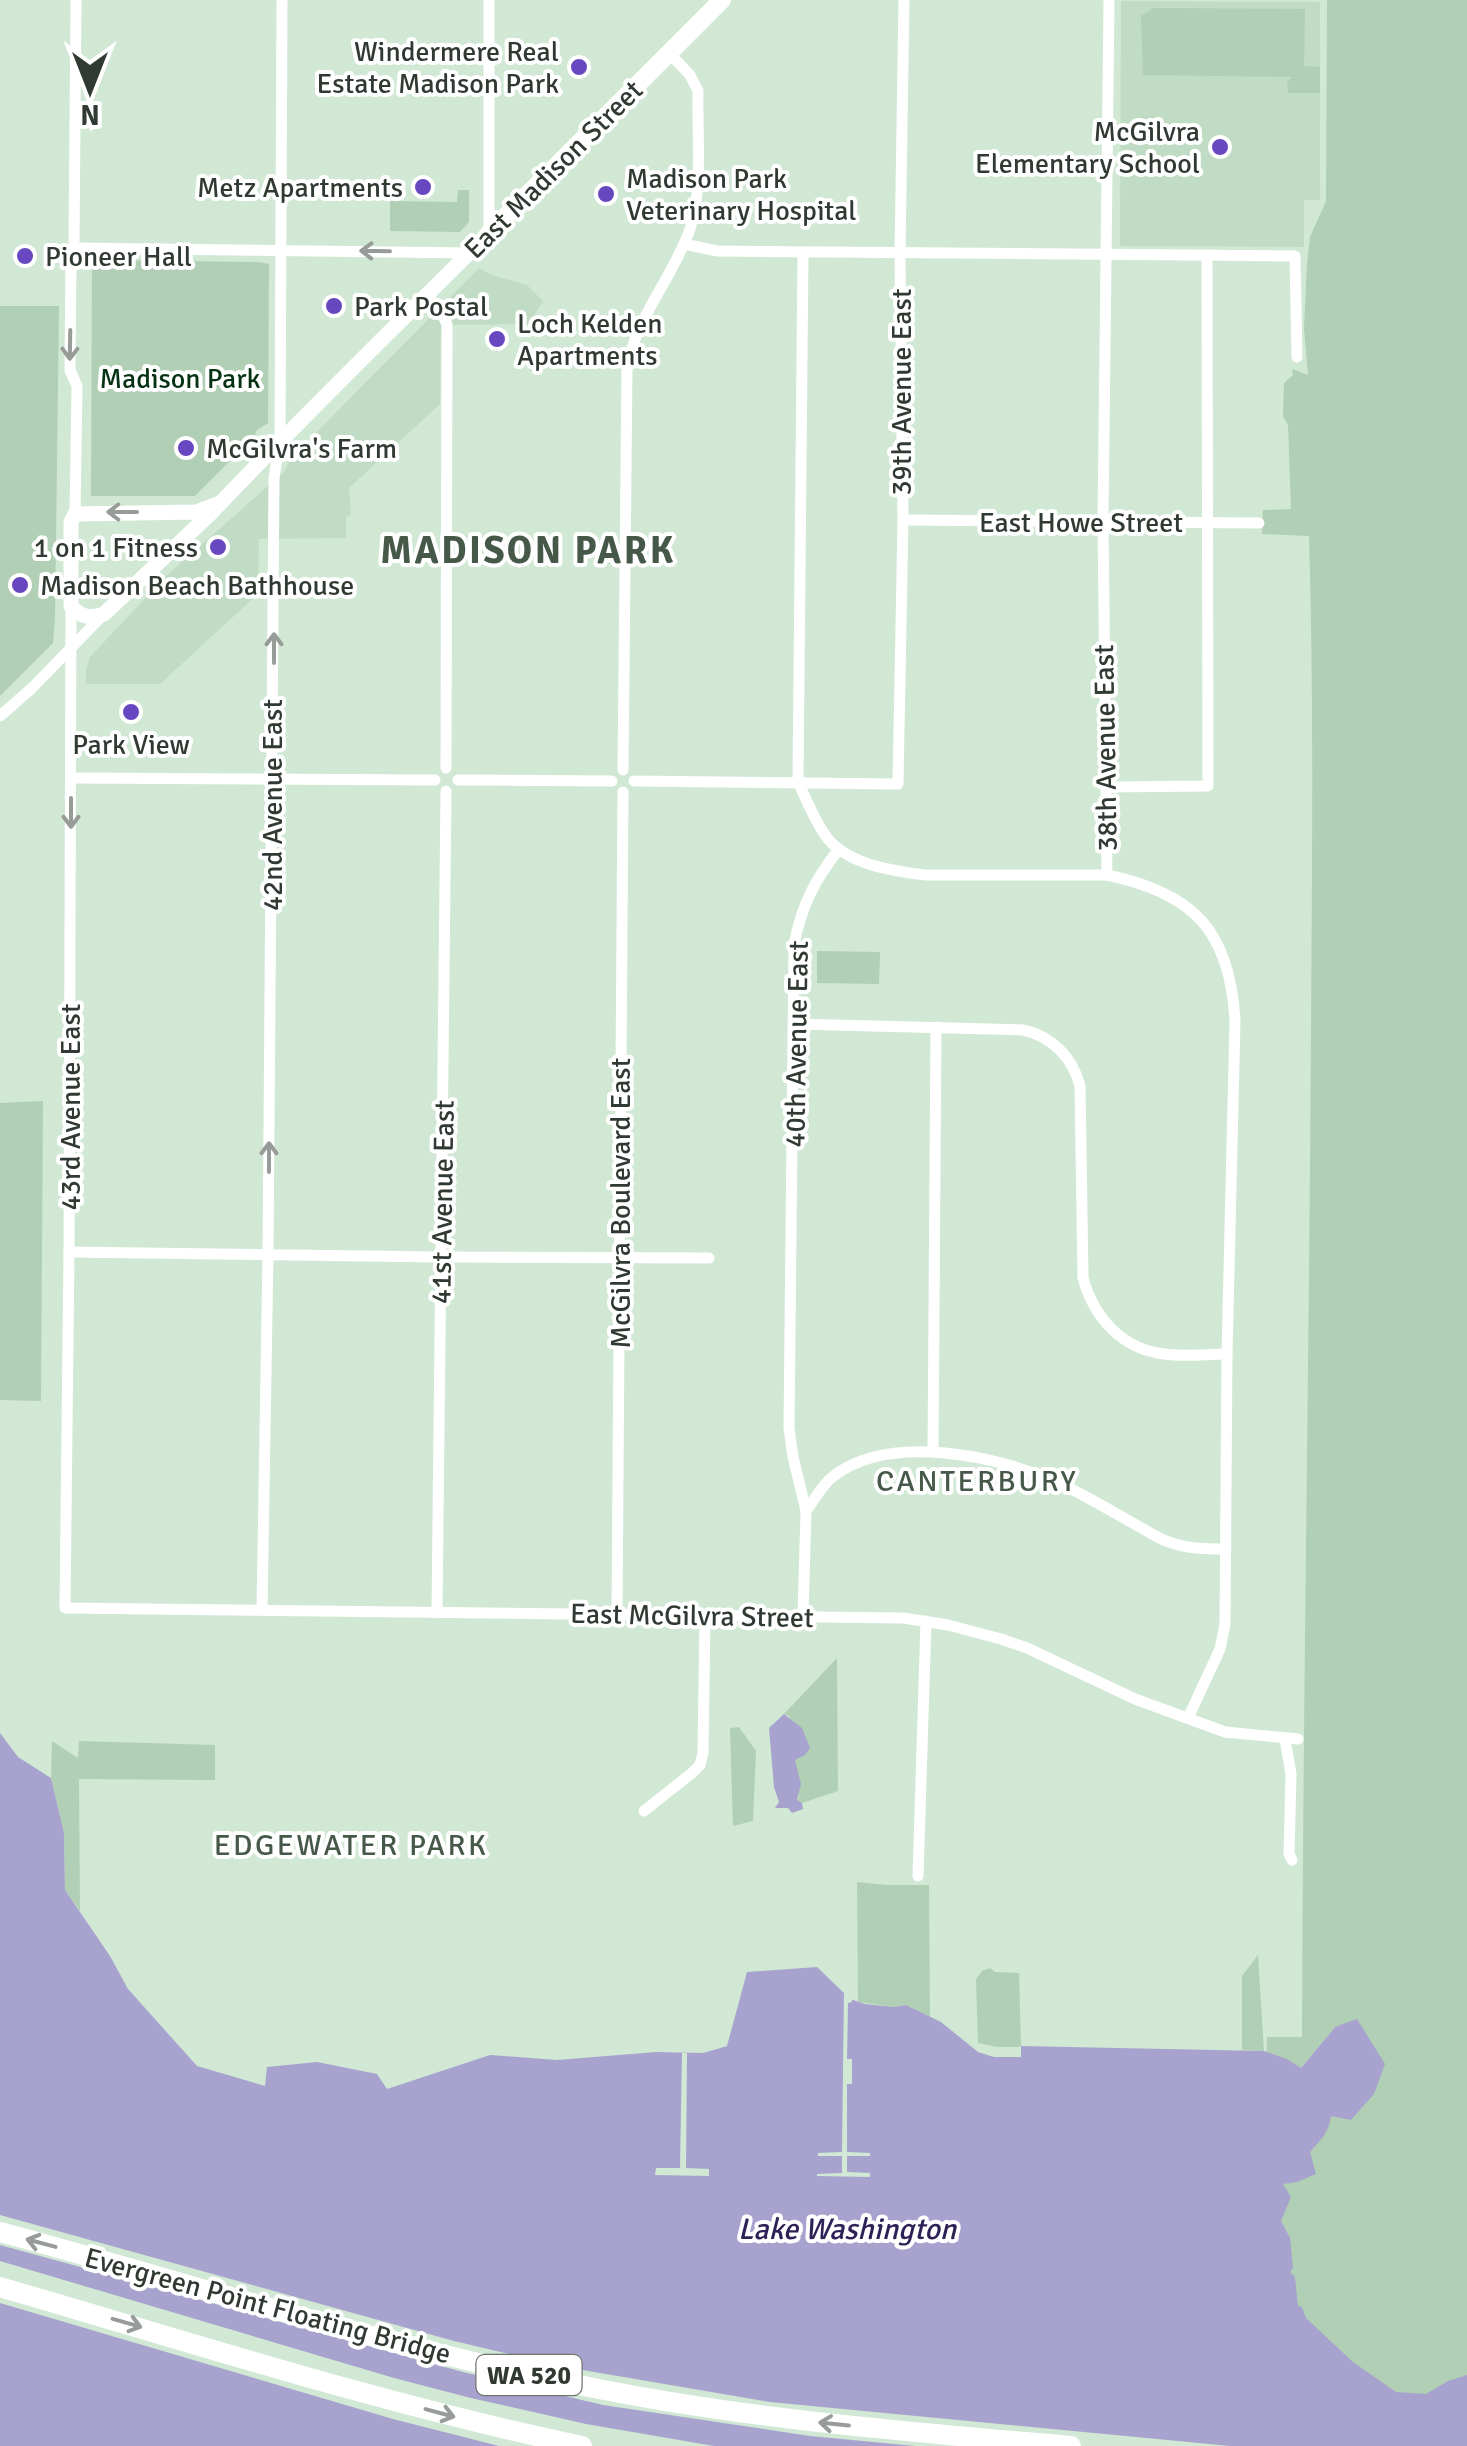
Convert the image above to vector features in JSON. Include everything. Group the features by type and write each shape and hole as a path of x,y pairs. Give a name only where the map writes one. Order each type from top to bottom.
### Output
{"highway":[{"name":"Evergreen Point Floating Bridge","path":"0,2232 433,2351 600,2390 775,2418 1071,2446"},
{"name":"Evergreen Point Floating Bridge","path":"0,2286 398,2402 582,2446"}],"main road":[{"name":"East Madison Street","path":"489,233 670,54 717,2"}],"street":[{"name":"43rd Avenue East","path":"64,1608 71,606 77,386 70,370 76,0"},
{"name":"42nd Avenue East","path":"262,1610 274,478 280,439 282,0"},
{"path":"489,0 489,233"},
{"name":"39th Avenue East","path":"798,782 898,784 904,0"},
{"name":"38th Avenue East","path":"1109,0 1104,522 1107,874 1165,892 1192,911 1213,935 1228,968 1235,1022 1225,1624 1220,1649 1188,1718"},
{"path":"623,770 627,370 634,341 692,226 697,200 698,91 690,75 670,54"},
{"name":"East Madison Street","path":"0,716 220,503 489,233"},
{"path":"684,244 717,251 1296,256 1297,357"},
{"path":"74,248 469,253"},
{"path":"803,252 798,782 818,824 839,850 880,866 925,875 1107,874"},
{"path":"1105,787 1208,786 1207,255"},
{"path":"426,295 447,324 446,768"},
{"path":"76,514 196,512 220,503"},
{"path":"169,513 175,522 178,543"},
{"name":"East Howe Street","path":"902,520 1259,523"},
{"path":"71,606 86,617 104,614"},
{"path":"446,768 454,771 458,780 454,788 446,791 435,780 438,772 446,768"},
{"path":"623,770 634,781 631,789 623,792 617,791 612,781 614,774 623,770"},
{"path":"71,778 435,780"},
{"path":"458,780 612,781"},
{"path":"634,781 798,782"},
{"name":"41st Avenue East","path":"437,1612 446,791"},
{"name":"McGilvra Boulevard East","path":"617,1614 623,792"},
{"name":"40th Avenue East","path":"803,1616 806,1511 790,1428 794,944 803,907 820,874 839,850"},
{"path":"795,1024 1023,1030 1051,1042 1076,1070 1080,1086 1083,1278 1089,1299 1100,1316 1138,1348 1164,1354 1228,1354"},
{"path":"934,1452 936,1027"},
{"path":"69,1252 708,1258"},
{"path":"806,1511 832,1476 857,1462 894,1454 934,1452 980,1457 1026,1470 1170,1543 1226,1550"},
{"name":"East McGilvra Street","path":"64,1608 803,1616 926,1621 1028,1648 1135,1699 1234,1734 1292,1739 1288,1854 1292,1860"},
{"path":"644,1811 700,1765 704,1615"},
{"path":"918,1876 926,1621"}],"shaded area":[{"name":"McGilvra Elementary School","path":"1121,1 1320,2 1320,200 1304,200 1304,247 1120,246"},
{"path":"479,268 527,285 543,301 529,324 441,325 440,404 349,488 351,515 346,518 346,538 259,539 258,594 160,684 86,684 90,657 166,576 285,471 290,459"}],"green space":[{"path":"1327,0 1467,0 1467,2446 921,2334 1258,2138 1335,2027 1301,2068 1266,2068 1267,2037 1302,2037 1312,723 1309,536 1262,534 1263,510 1291,509 1284,383 1293,375 1292,369 1308,375 1304,329 1307,264 1310,237 1326,201"},
{"path":"1153,8 1305,9 1304,66 1320,67 1320,93 1288,93 1287,83 1292,77 1143,75 1141,16"},
{"path":"458,190 469,190 469,222 460,232 390,231 390,201 457,202"},
{"name":"Madison Park","path":"92,260 269,264 268,423 195,496 91,496"},
{"name":"Madison Park","path":"0,306 59,306 53,643 0,696"},
{"path":"817,951 880,952 879,984 817,983"},
{"path":"43,1101 41,1401 0,1400 0,1103"},
{"path":"837,1658 838,1791 802,1803 797,1801 789,1716 784,1714"},
{"path":"739,1727 756,1751 753,1821 733,1826 730,1728"},
{"path":"52,1741 78,1758 79,1741 215,1745 215,1780 79,1779 80,1911 65,1890 64,1833 51,1778"},
{"path":"857,1882 929,1885 930,2017 906,2005 858,2002"},
{"path":"1258,1955 1264,2051 1242,2050 1242,1976"},
{"path":"990,1968 995,1972 1019,1973 1021,2046 978,2043 976,1979"}],"water":[{"path":"784,1714 802,1728 810,1748 795,1760 801,1784 797,1800 803,1809 792,1813 788,1808 775,1808 779,1802 769,1728"},
{"name":"Lake Washington","path":"0,1733 18,1757 51,1778 64,1833 65,1890 128,1989 197,2066 265,2086 267,2067 317,2062 377,2074 387,2089 490,2055 557,2060 656,2052 703,2053 727,2046 747,1972 817,1967 850,1999 865,2004 906,2005 941,2022 978,2052 994,2057 1021,2057 1021,2046 1264,2051 1301,2068 1335,2027 1357,2019 1385,2064 1374,2094 1351,2120 1331,2116 1321,2140 1310,2152 1316,2174 1283,2184 1291,2197 1281,2221 1290,2238 1290,2272 1295,2277 1298,2306 1353,2362 1396,2392 1426,2394 1467,2375 1467,2446 0,2446"}],"pier":[{"path":"844,1989 852,1994 852,2002 848,2003 847,2059 852,2059 852,2084 847,2084 847,2152 870,2153 847,2156 847,2172 870,2173 870,2177 817,2176 842,2173 842,2156 818,2153 842,2152"},
{"path":"682,2053 687,2053 686,2168 709,2169 709,2176 655,2175 656,2168 680,2168"},
{"path":"0,2215 454,2341 559,2366 770,2402 1230,2446 915,2446 810,2436 603,2405 463,2372 0,2245"},
{"path":"0,2261 471,2398 586,2424 714,2446 499,2446 393,2419 0,2303"}],"place":[{"name":"Windermere Real Estate Madison Park","path":"579,67"},
{"name":"McGilvra Elementary School","path":"1220,147"},
{"name":"Metz Apartments","path":"423,187"},
{"name":"Madison Park Veterinary Hospital","path":"606,194"},
{"name":"Pioneer Hall","path":"25,256"},
{"name":"Park Postal","path":"334,306"},
{"name":"Loch Kelden Apartments","path":"497,339"},
{"name":"McGilvra's Farm","path":"186,448"},
{"name":"1 on 1 Fitness","path":"218,547"},
{"name":"Madison Beach Bathhouse","path":"20,585"},
{"name":"Park View","path":"131,712"}],"district":[{"name":"MADISON PARK","path":"528,550"},
{"name":"CANTERBURY","path":"977,1481"},
{"name":"EDGEWATER PARK","path":"351,1845"}]}
